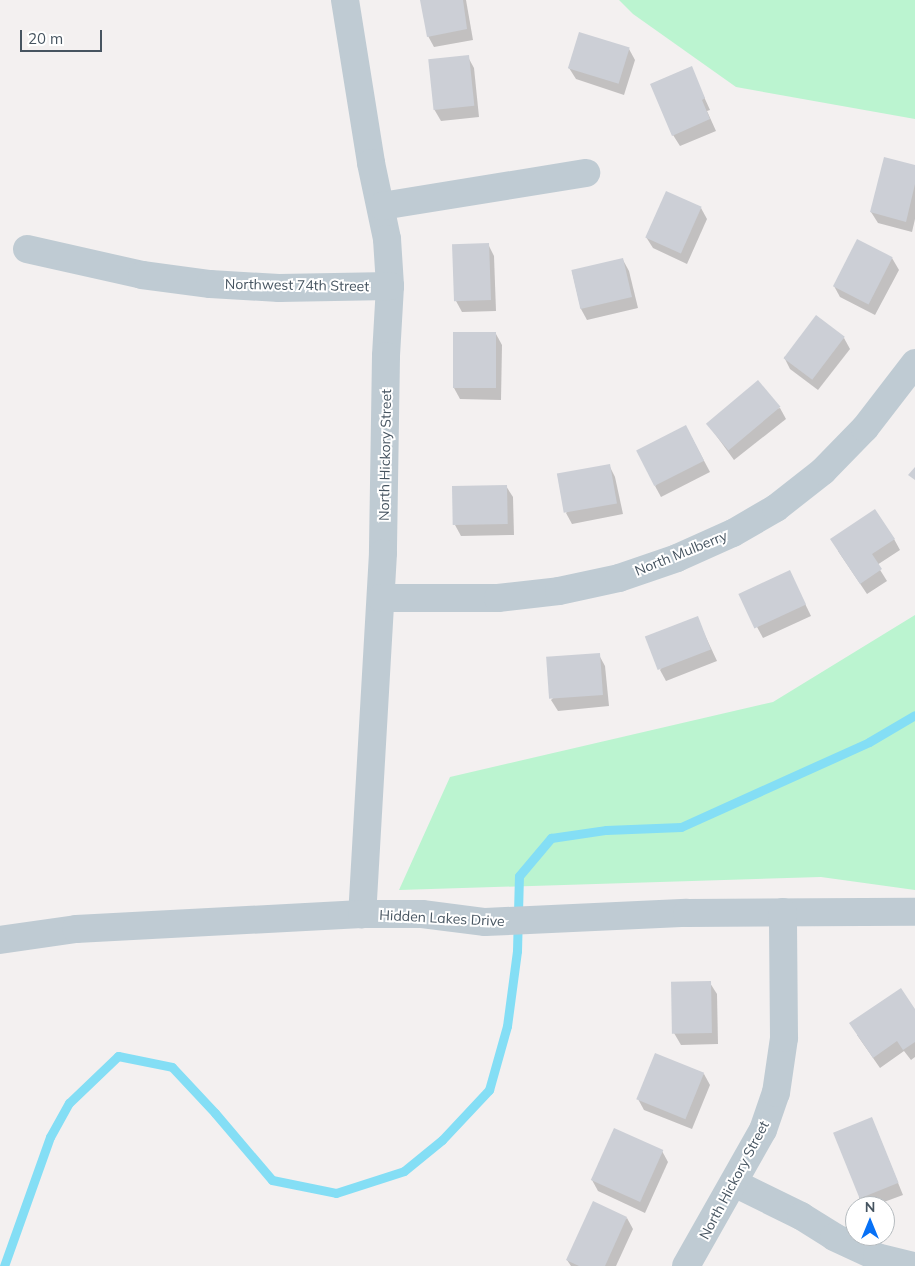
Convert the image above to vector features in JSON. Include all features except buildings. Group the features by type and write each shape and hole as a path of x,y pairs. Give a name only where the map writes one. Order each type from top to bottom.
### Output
{"street":[{"name":"North Hickory Street","path":"345,0 371,163 382,206 390,286 386,356 381,598 362,914"},
{"path":"382,206 586,173"},
{"name":"Northwest 74th Street","path":"27,249 142,275 210,284 279,288 390,286"},
{"name":"North Mulberry","path":"381,598 498,598 559,591 619,578 677,558 733,533 776,508 822,470 865,428 915,363"},
{"name":"North Hickory Street","path":"686,1266 763,1130 776,1093 784,1038 783,912"},
{"name":"Hidden Lakes Drive","path":"0,940 76,929 362,914 422,914 485,922 687,913 915,912"},
{"path":"734,1183 801,1216 842,1241 876,1256 912,1266"}],"green space":[{"path":"619,0 915,0 915,119 736,87 633,14"},
{"path":"915,615 915,890 821,877 399,890 450,777 773,702"}],"waterway":[{"path":"4,1266 50,1137 69,1103 118,1056 172,1067 215,1113 272,1180 336,1193 404,1171 442,1140 489,1090 507,1026 517,951 519,876 551,838 606,830 681,827 869,742 915,715"}]}
